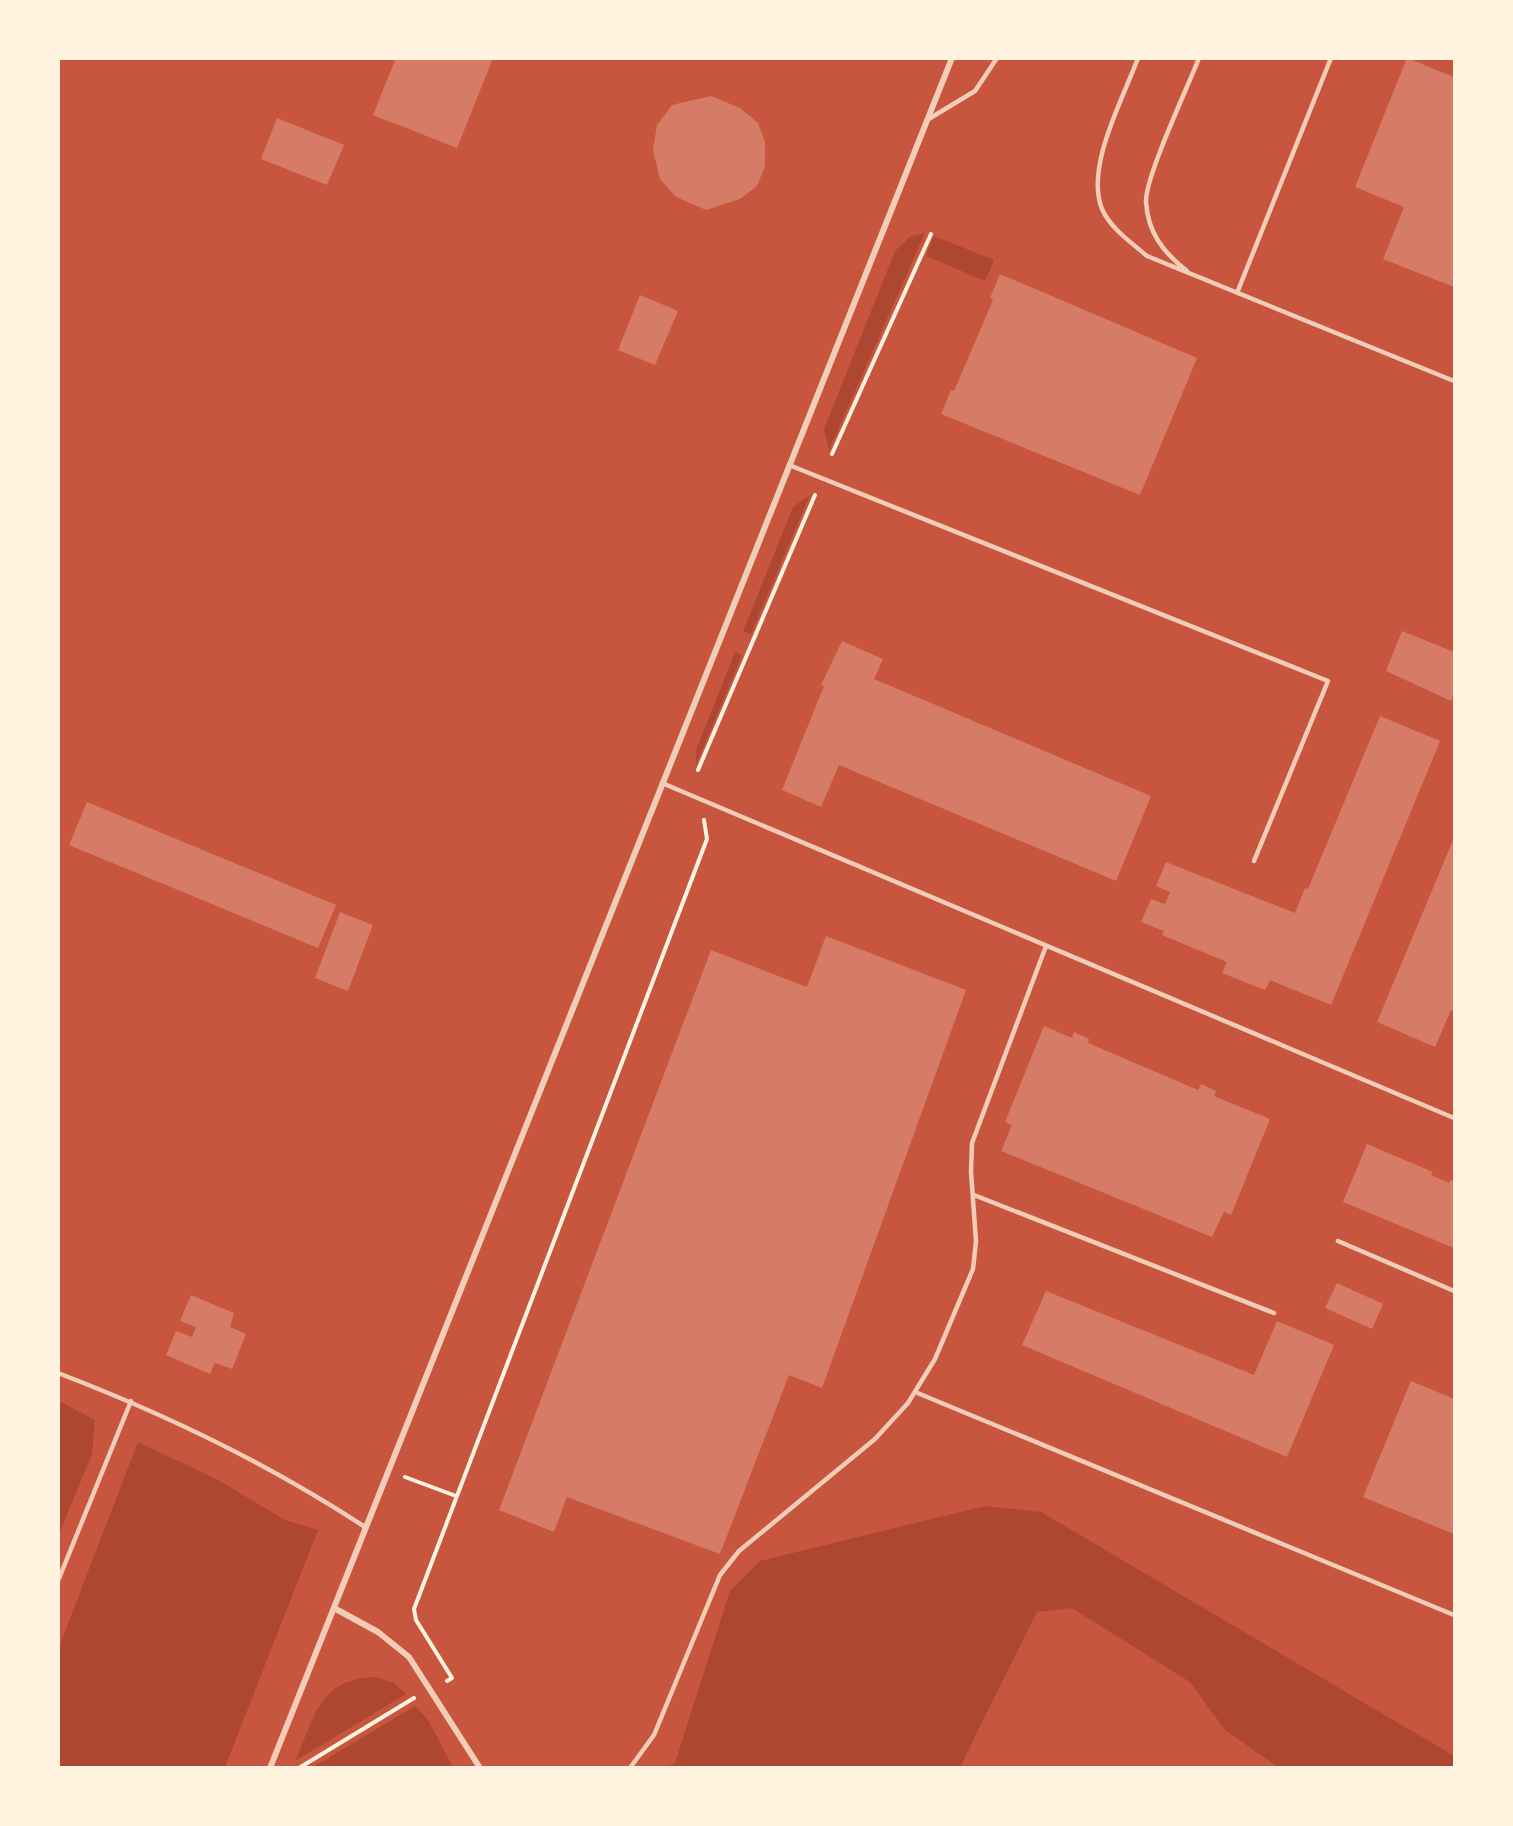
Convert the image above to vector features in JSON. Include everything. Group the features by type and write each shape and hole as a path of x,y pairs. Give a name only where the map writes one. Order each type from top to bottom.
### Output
{"street":[{"path":"270,1767 952,58"},
{"path":"334,1608 378,1632 409,1658 480,1767"}],"lane":[{"path":"927,120 975,91 997,58"},
{"path":"1138,58 1099,160 1097,186 1103,210 1119,233 1147,256 1455,381"},
{"path":"1191,274 1164,253 1151,227 1146,200 1152,176 1199,58"},
{"path":"1237,293 1331,58"},
{"path":"789,465 1328,681 1254,861"},
{"path":"662,783 1455,1118"},
{"path":"630,1767 654,1735 720,1575 739,1551 875,1439 909,1403 935,1359 973,1269 976,1241 971,1172 972,1143 1046,946"},
{"path":"974,1195 1274,1313"},
{"path":"1338,1241 1455,1291"},
{"path":"58,1373 131,1401 237,1452 365,1527"},
{"path":"915,1392 1455,1615"},
{"path":"58,1581 131,1401"}],"path":[{"path":"832,454 931,234"},
{"path":"698,770 815,495"},
{"path":"448,1681 452,1678 416,1620 414,1610 707,838 704,819"},
{"path":"404,1477 456,1496"},
{"path":"299,1767 430,1688"}],"shaded area":[{"path":"925,233 829,450 824,429 895,251 911,236"},
{"path":"934,236 994,260 985,281 926,256"},
{"path":"810,495 751,634 743,631 793,507"},
{"path":"735,652 742,655 696,765 696,750"},
{"path":"59,1401 95,1420 92,1454 59,1534"},
{"path":"138,1442 218,1480 285,1520 318,1530 225,1767 59,1767 59,1647"},
{"path":"985,1506 1041,1512 1454,1756 1454,1767 1278,1767 1225,1730 1190,1682 1072,1608 1037,1612 960,1767 667,1767 675,1763 730,1591 760,1561"},
{"path":"376,1677 394,1683 406,1694 295,1761 315,1715 330,1693 357,1679"},
{"path":"415,1706 428,1720 453,1767 313,1767"}],"building":[{"path":"396,58 493,58 457,148 373,115"},
{"path":"1407,58 1454,77 1454,287 1383,259 1404,207 1355,187"},
{"path":"711,96 740,108 758,123 765,142 765,166 757,186 740,199 706,210 676,197 660,179 653,150 657,125 672,105"},
{"path":"277,118 344,145 327,185 261,159"},
{"path":"1000,274 1197,358 1140,495 941,414 951,390 954,391 993,300 990,298"},
{"path":"640,295 678,311 655,365 618,350"},
{"path":"1402,631 1454,652 1454,693 1451,701 1386,671"},
{"path":"842,641 883,659 874,679 1151,796 1116,881 839,765 821,807 782,790 824,686 821,685"},
{"path":"1380,716 1440,741 1331,1005 1270,980 1265,990 1222,973 1227,962 1162,935 1164,931 1141,922 1151,899 1165,904 1170,892 1156,886 1166,862 1295,913 1305,888 1308,889"},
{"path":"87,802 336,905 318,948 69,845"},
{"path":"1454,838 1454,1011 1451,1010 1435,1047 1377,1022"},
{"path":"340,912 373,925 348,991 315,978"},
{"path":"826,936 966,990 822,1388 789,1375 720,1554 567,1497 554,1532 499,1510 711,950 807,987"},
{"path":"1044,1026 1072,1038 1074,1032 1089,1039 1088,1043 1198,1090 1201,1084 1216,1091 1214,1096 1270,1119 1231,1215 1224,1212 1212,1237 1001,1151 1012,1125 1005,1122"},
{"path":"1367,1144 1433,1172 1431,1175 1449,1183 1450,1180 1454,1181 1454,1248 1343,1202"},
{"path":"1337,1283 1383,1304 1372,1329 1325,1308"},
{"path":"1046,1291 1254,1375 1277,1321 1334,1345 1287,1457 1022,1345"},
{"path":"191,1295 234,1313 230,1327 246,1334 232,1369 215,1363 210,1374 166,1355 176,1331 192,1337 196,1327 180,1321"},
{"path":"1411,1381 1454,1399 1454,1534 1363,1497"}]}
